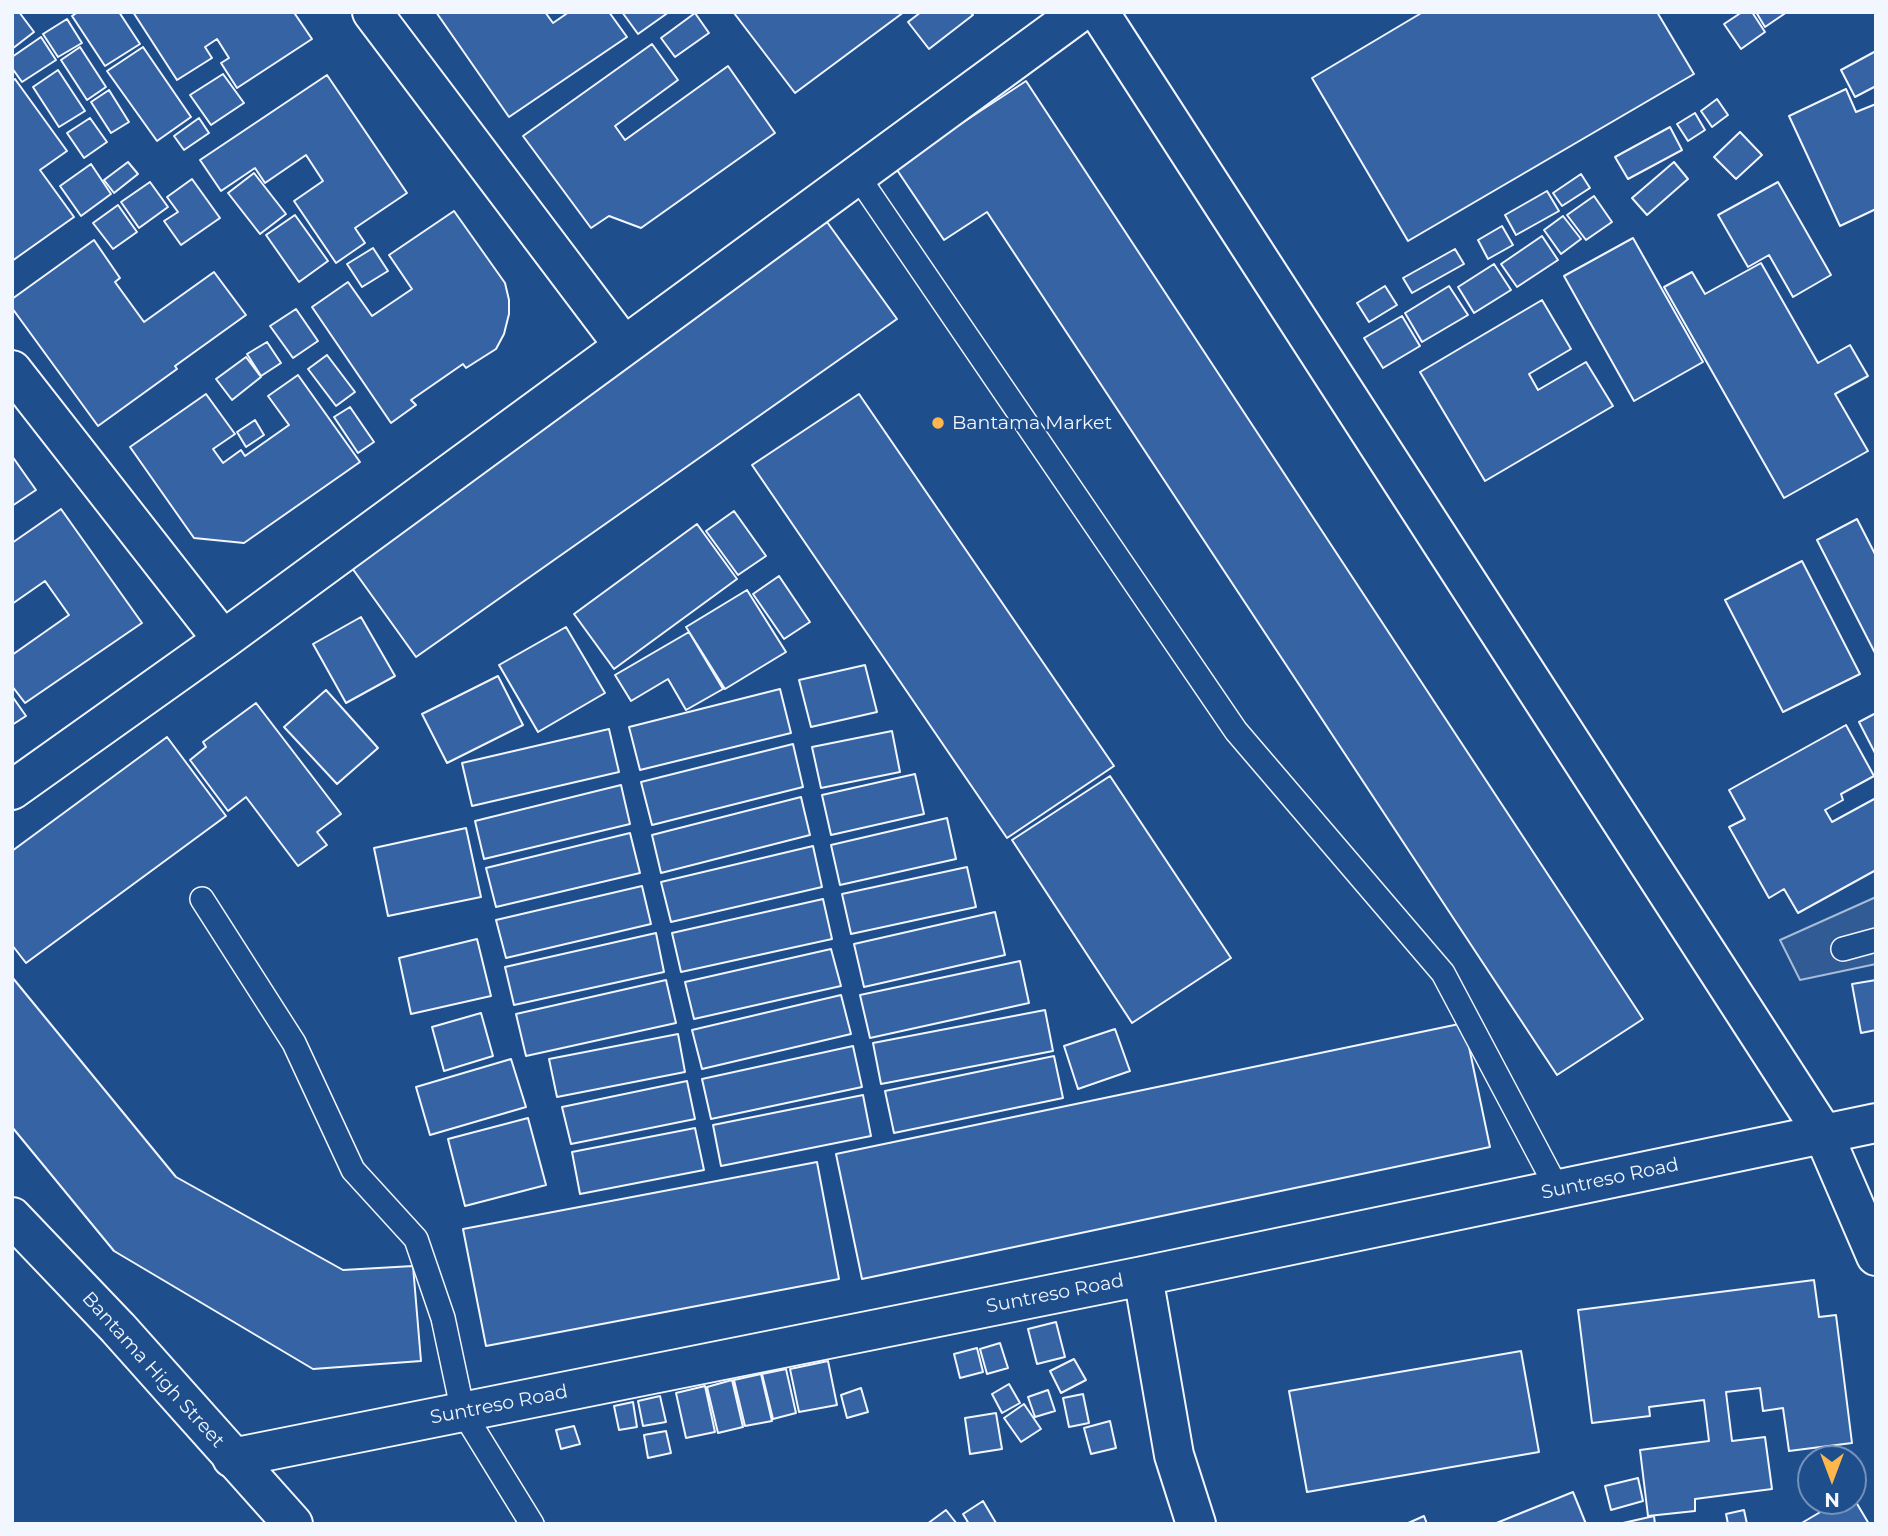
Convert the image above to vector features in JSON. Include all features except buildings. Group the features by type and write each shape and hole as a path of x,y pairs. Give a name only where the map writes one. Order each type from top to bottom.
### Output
{"street":[{"path":"372,12 624,346"},
{"path":"12,790 223,640 857,175 1034,26 1080,12"},
{"path":"1099,12 1823,1133 1876,1256"},
{"path":"12,370 223,640"},
{"name":"Suntreso Road","path":"232,1458 1143,1276 1876,1123"},
{"name":"Bantama High Street","path":"12,1217 118,1328 293,1524"},
{"path":"1143,1276 1174,1455 1196,1524"}],"lane":[{"path":"857,175 1236,732 1443,973 1558,1189"},
{"path":"202,899 294,1043 353,1170 416,1239 443,1318 463,1412 532,1524"},
{"path":"1843,948 1876,940"}],"shaded area":[{"path":"1876,897 1876,964 1800,980 1780,940"}],"place":[{"name":"Bantama Market","path":"938,423"}]}
